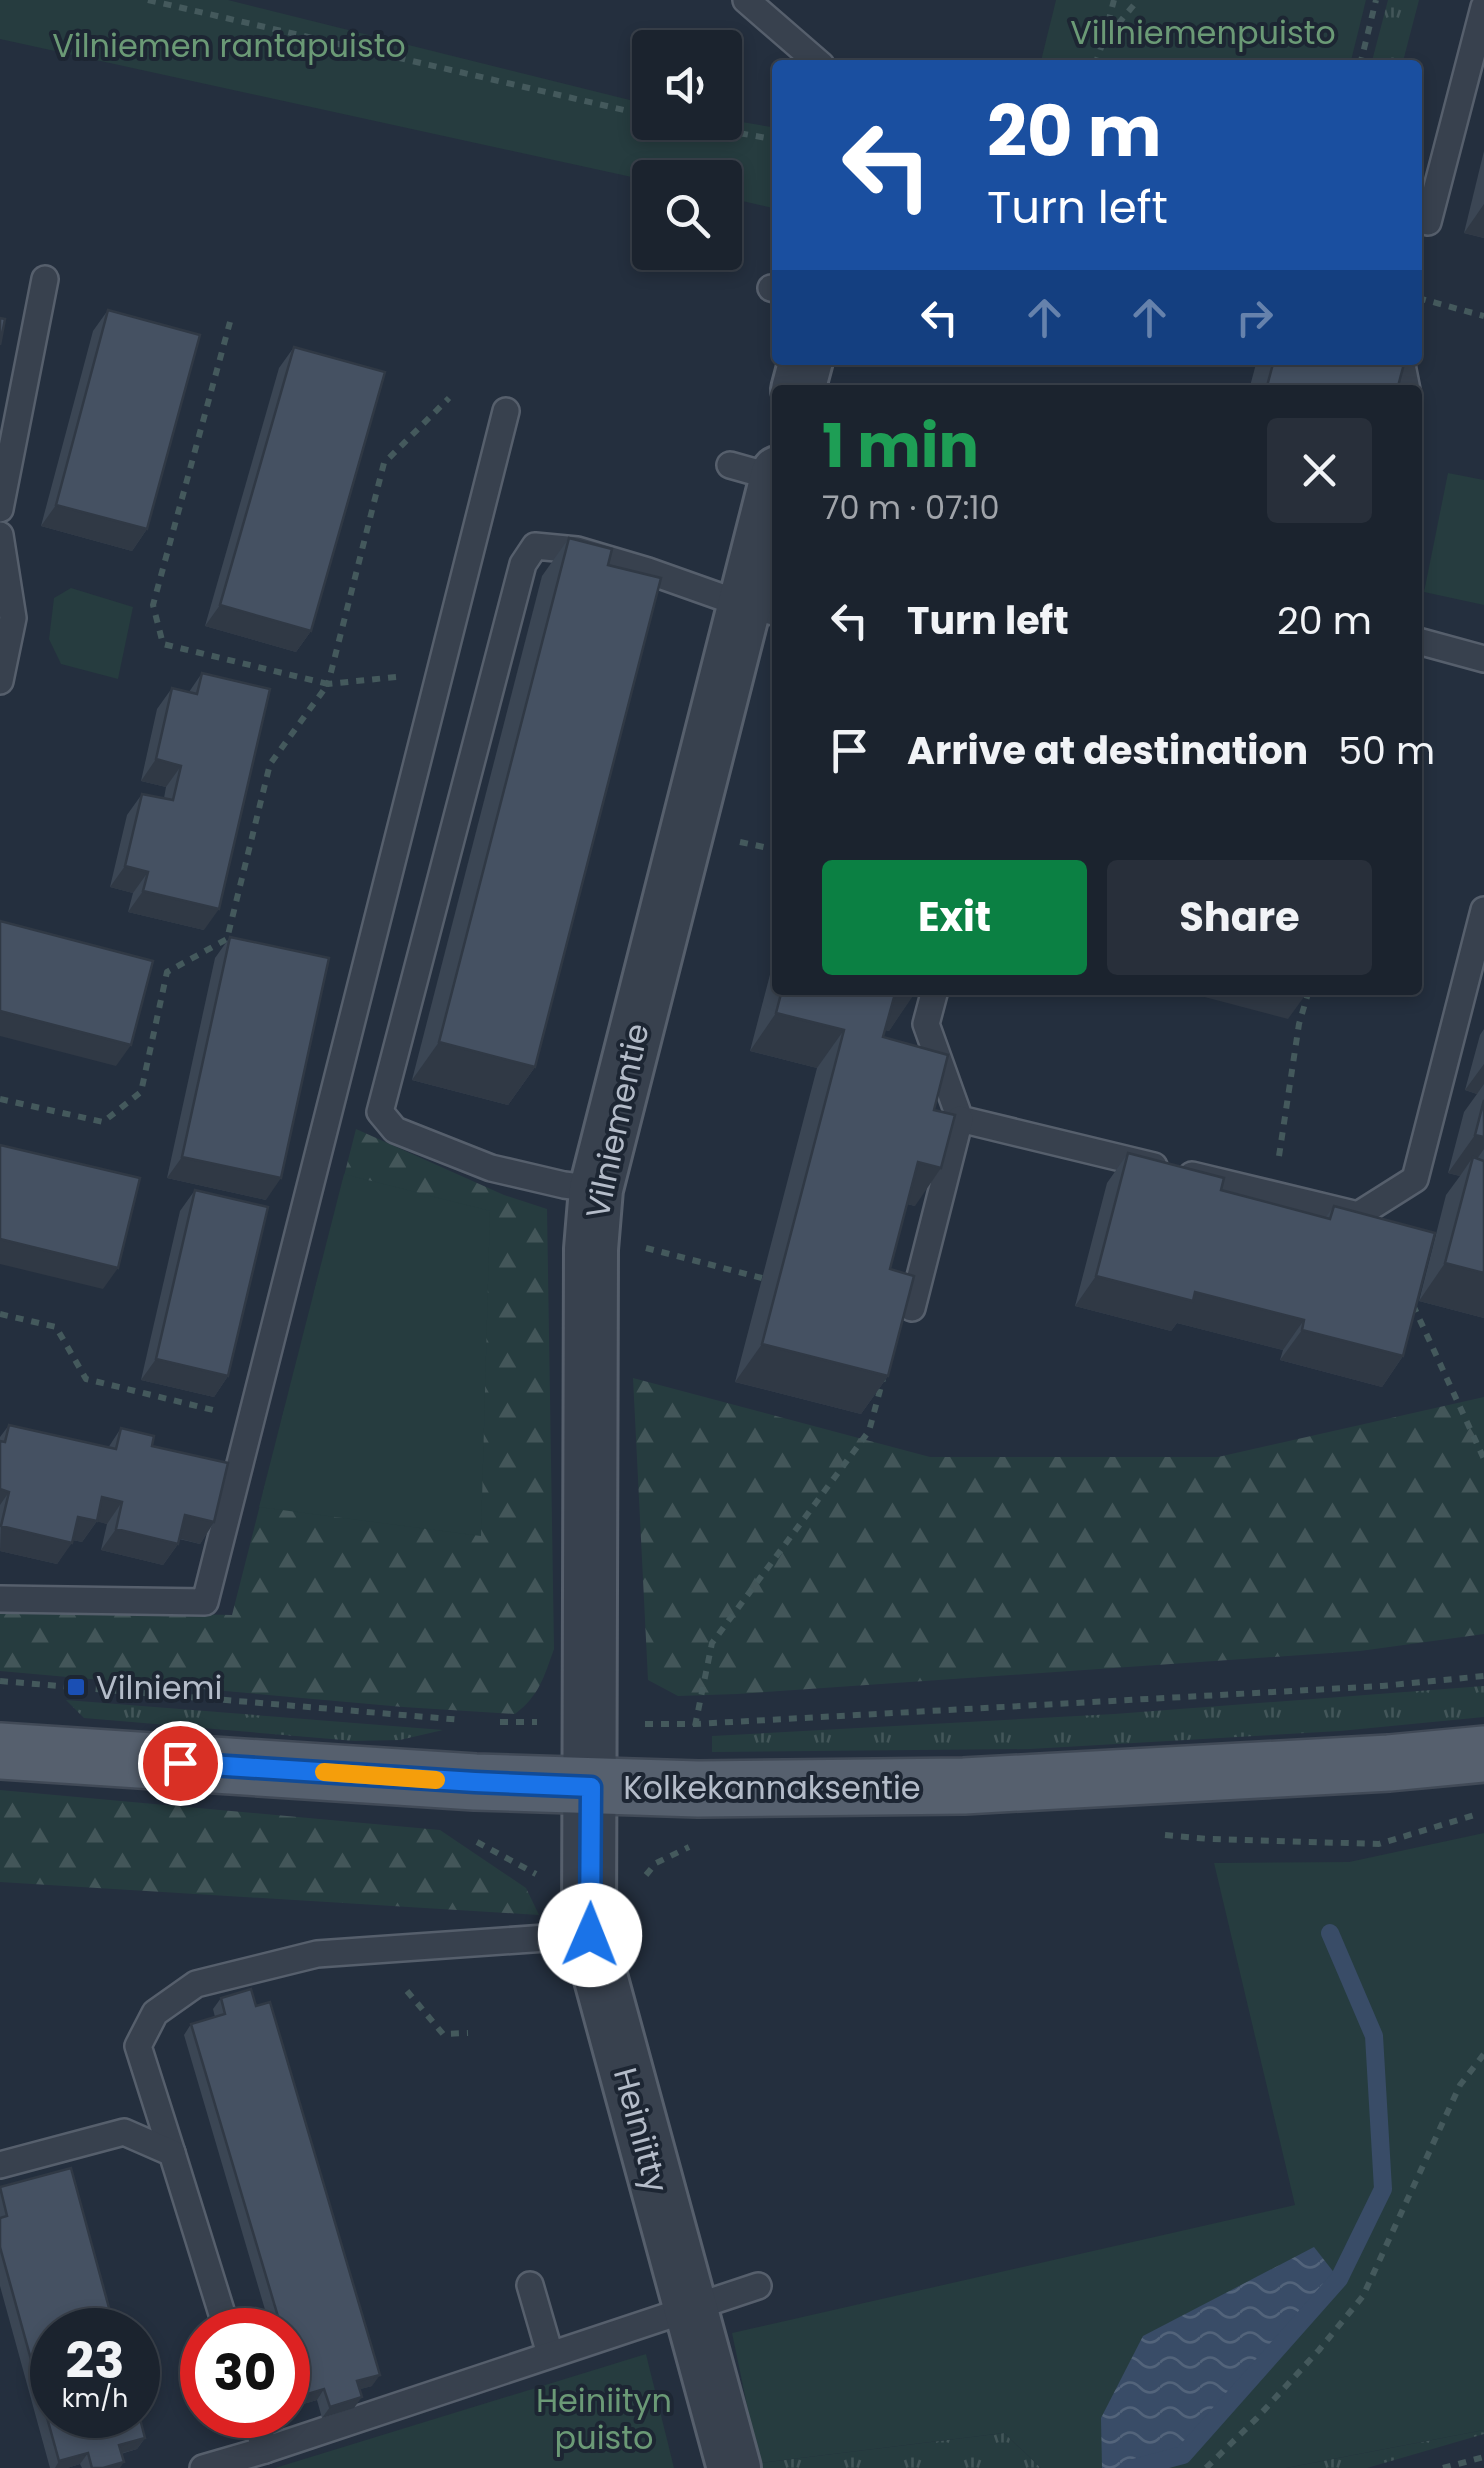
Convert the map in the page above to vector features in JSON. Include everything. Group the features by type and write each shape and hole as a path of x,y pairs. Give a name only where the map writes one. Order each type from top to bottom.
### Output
{"main road":[{"name":"Kolkekannaksentie","path":"0,1751 475,1782 698,1789 964,1786 1389,1763 1484,1754"}],"street":[{"name":"Vilniementie","path":"591,1787 591,1249 596,1189 761,609 761,472"},
{"name":"Heiniitty","path":"591,1787 590,1935 734,2468"}],"lane":[{"path":"746,0 815,60"},
{"path":"1428,222 1484,7"},
{"path":"0,509 45,279"},
{"path":"0,1599 205,1602 506,411"},
{"path":"0,534 13,618 0,681"},
{"path":"596,1189 491,1168 395,1130 380,1112 522,564 534,546 577,550 761,609"},
{"path":"1422,642 1484,659"},
{"path":"960,1119 1358,1215 1415,1179 1484,910"},
{"path":"912,1308 960,1119 926,1024 933,995"},
{"path":"221,2308 138,2046 155,2012 196,1984 317,1954 590,1935"},
{"path":"0,2165 124,2132 172,2154"},
{"path":"530,2286 550,2354"},
{"path":"203,2468 758,2286"},
{"path":"261,2438 265,2450"}],"path":[{"path":"148,0 632,112"},
{"path":"1097,60 1114,0"},
{"path":"1103,42 1138,0"},
{"path":"1361,60 1376,0"},
{"path":"742,134 772,139"},
{"path":"1422,299 1484,316"},
{"path":"230,322 153,605 163,644 328,684 439,673"},
{"path":"0,1099 103,1122 140,1092 168,972 228,939 270,764 328,684 384,463 449,398"},
{"path":"730,839 772,849"},
{"path":"1272,1194 1307,995"},
{"path":"639,1246 762,1278"},
{"path":"1417,1287 1413,1305 1484,1459"},
{"path":"695,1724 712,1643 869,1432 900,1316 912,1308"},
{"path":"0,1314 56,1327 86,1379 252,1419"},
{"path":"492,1721 695,1724 1382,1686 1484,1676"},
{"path":"0,1681 474,1721"},
{"path":"361,1950 412,1995 443,2034 468,2034"},
{"path":"1206,2468 1320,2350 1363,2296 1460,2085 1484,2054"},
{"path":"1442,2468 1484,2457"}],"green space":[{"name":"Vilniemen rantapuisto","path":"0,0 228,0 632,101 632,140 742,140 742,122 772,127 772,208 742,201 742,160 632,160 632,177 0,39"},
{"name":"Villniemenpuisto","path":"1056,0 1366,0 1351,60 1041,60"},
{"path":"1388,0 1419,0 1403,60 1372,60"},
{"path":"1448,473 1484,480 1484,605 1424,592"},
{"path":"71,588 133,607 118,679 61,664 49,639 54,598"},
{"path":"356,1129 504,1195 547,1209 554,1649 535,1693 515,1714 0,1671 0,1610 232,1615"},
{"path":"344,1174 490,1211 481,1536 259,1507"},
{"path":"633,1378 930,1457 1218,1457 1484,1397 1484,1634 1360,1651 678,1696 648,1680"},
{"path":"1484,1686 1484,1717 1340,1731 1030,1749 712,1752 712,1736 1114,1714"},
{"path":"66,1700 443,1730 400,1740 355,1741 84,1718"},
{"path":"0,1790 440,1830 526,1888 539,1915 0,1882"},
{"path":"1484,1833 1484,2430 1286,2468 1041,2468 1004,2433 759,2463 732,2333 1295,2205 1214,1863 1349,1862"},
{"name":"Heiniityn puisto","path":"646,2354 674,2468 275,2468"},
{"path":"1484,2430 1484,2434 1367,2468 1286,2468"},
{"path":"1004,2433 1041,2468 759,2468 759,2463"}],"water":[{"path":"1314,2247 1339,2279 1183,2455 1134,2468 1102,2468 1101,2418 1143,2336"}],"building":[{"path":"108,310 200,335 147,529 56,505"},
{"path":"0,318 5,319 0,345"},
{"path":"294,347 385,372 311,631 220,605"},
{"path":"1273,365 1404,365 1398,385 1267,385"},
{"path":"569,538 612,549 608,565 661,578 535,1067 439,1042"},
{"path":"202,673 270,689 219,909 143,891 148,872 125,866 142,794 173,800 181,766 156,759 172,688 197,694"},
{"path":"0,921 153,961 131,1045 0,1011"},
{"path":"230,937 329,958 281,1178 182,1157"},
{"path":"781,995 895,995 883,1037 948,1055 934,1110 955,1115 941,1168 918,1162 890,1269 914,1276 888,1376 762,1344 844,1030 776,1013"},
{"path":"1484,1100 1484,1137 1475,1135"},
{"path":"0,1145 140,1178 118,1268 0,1239"},
{"path":"1128,1153 1224,1178 1221,1190 1330,1219 1334,1206 1435,1233 1403,1356 1302,1330 1304,1320 1195,1292 1193,1301 1096,1276"},
{"path":"1473,1157 1484,1161 1484,1273 1445,1263"},
{"path":"195,1190 268,1207 228,1376 156,1359"},
{"path":"9,1425 116,1449 121,1428 154,1436 152,1446 228,1463 214,1522 185,1515 178,1544 116,1529 122,1502 102,1497 97,1521 78,1517 72,1543 1,1526 9,1492 0,1489 0,1441 5,1442"},
{"path":"251,1989 256,2006 270,2002 380,2375 357,2381 362,2397 330,2407 324,2389 310,2393 310,2308 275,2308 191,2024 225,2014 221,1998"},
{"path":"71,2168 109,2308 30,2308 30,2356 0,2247 0,2218 7,2216 0,2187"},
{"path":"53,2438 145,2438 119,2445 124,2462 103,2468 92,2468 88,2453 59,2461"}],"waterway":[{"path":"1134,2468 1183,2455 1339,2279 1383,2189 1374,2036 1330,1933"}],"slow traffic":[{"path":"324,1772 436,1780"}],"place":[{"name":"Vilniemi","path":"76,1687"}],"route":[{"path":"180,1763 591,1787 590,1935"}]}
